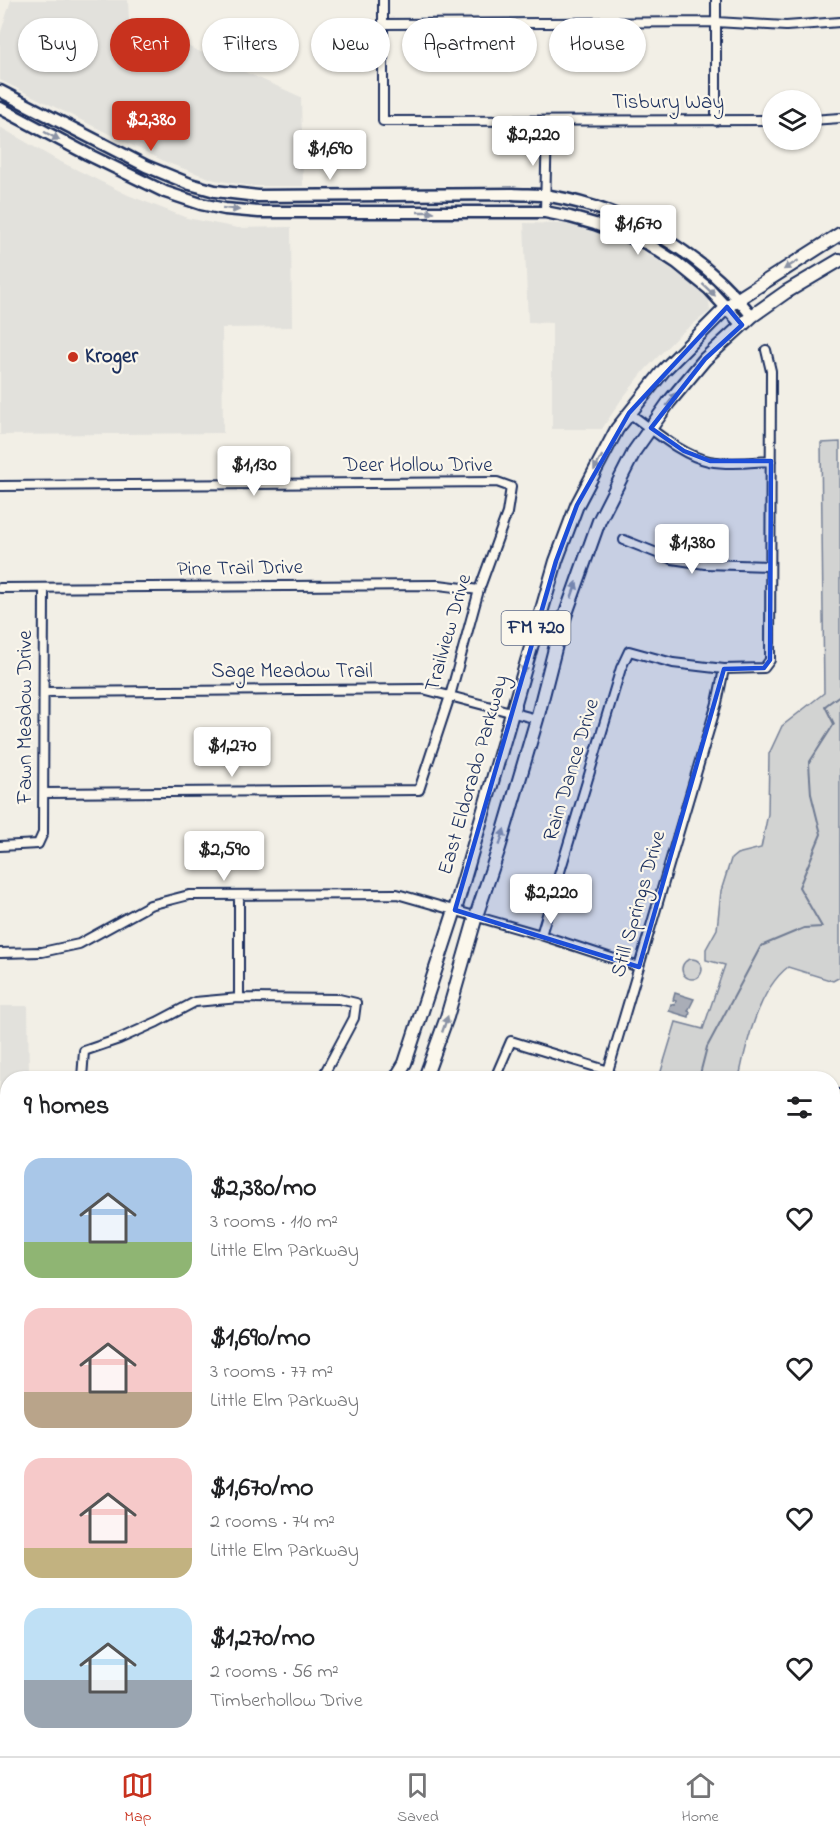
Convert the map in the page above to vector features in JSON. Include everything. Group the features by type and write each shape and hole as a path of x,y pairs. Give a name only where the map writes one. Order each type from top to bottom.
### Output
{"main road":[{"path":"0,91 146,166 190,184 238,194 513,194 545,196 598,209 626,219 688,253 738,299 752,316"},
{"path":"0,108 165,192 225,209 258,212 545,212 595,224 648,244 677,263 710,289 742,325"},
{"path":"285,195 286,211"},
{"name":"East Eldorado Parkway","path":"400,1071 405,1063 455,910 556,561 577,505 617,429 664,370 727,307 840,234"},
{"name":"East Eldorado Parkway","path":"428,1071 447,1017 476,916 499,848 537,719 559,633 599,521 635,450 669,402 705,359 752,316 786,292 840,260"}],"street":[{"path":"383,0 384,18"},
{"path":"716,0 716,121"},
{"path":"390,24 716,22 786,26 840,22"},
{"name":"Tisbury Way","path":"384,72 383,121 762,120"},
{"path":"822,119 840,118"},
{"path":"545,212 547,122"},
{"path":"724,669 764,668 770,660 771,372 766,350"},
{"path":"629,414 684,451 710,461 771,461"},
{"name":"Deer Hollow Drive","path":"0,486 497,482 511,487"},
{"name":"Trailview Drive","path":"44,793 419,790 450,696 479,590 507,513 511,487"},
{"path":"624,540 672,559 705,564 769,566"},
{"name":"Pine Trail Drive","path":"0,588 439,585 479,590"},
{"name":"Fawn Meadow Drive","path":"0,846 38,844 43,833 44,589"},
{"name":"Rain Dance Drive","path":"542,935 621,668 629,651 673,663 724,669"},
{"name":"Still Springs Drive","path":"609,1071 717,704 724,669"},
{"name":"Sage Meadow Trail","path":"44,692 423,689 537,719"},
{"path":"0,953 42,952 79,944 150,905 189,895 397,894 542,935 639,968"},
{"path":"239,895 239,998"},
{"path":"83,1071 84,1051 119,1039 195,1002 239,998 339,999 356,1002 354,1018 326,1071"},
{"path":"498,1071 511,1041 597,1071"}],"highlighted area":[{"path":"727,307 742,325 705,359 651,428 684,451 710,461 771,461 770,660 764,668 724,669 639,967 455,910 556,561 577,505 629,413"}],"shaded area":[{"path":"11,0 128,0 129,18 110,18 110,72 190,72 190,47 202,53 202,72 245,72 301,97 303,186 251,186 215,180 168,163 0,80 0,35"},
{"path":"0,127 55,159 128,195 187,218 238,228 291,227 292,327 222,328 223,433 0,435"},
{"path":"524,223 567,224 625,242 673,270 709,300 710,311 679,335 645,370 602,429 552,429 552,323 528,322"},
{"path":"840,442 840,977 833,981 788,967 769,989 755,1018 741,1071 661,1071 676,1022 703,1029 725,965 706,960 706,949 717,929 721,891 731,859 737,854 761,848 768,814 769,754 782,726 824,693 821,443"},
{"path":"688,959 696,959 702,965 702,973 696,979 688,979 682,973 682,965"},
{"path":"675,993 694,999 688,1011 690,1012 689,1017 669,1011 671,1004 675,1005 676,1001 673,1000"},
{"path":"0,1006 28,1006 29,1071 0,1071"}],"waterway":[{"path":"701,1071 707,1047 761,946 804,928 822,927 799,887 821,834 811,794 809,763 834,724 825,706 840,695"}],"place":[{"name":"Kroger","path":"73,357"}]}
